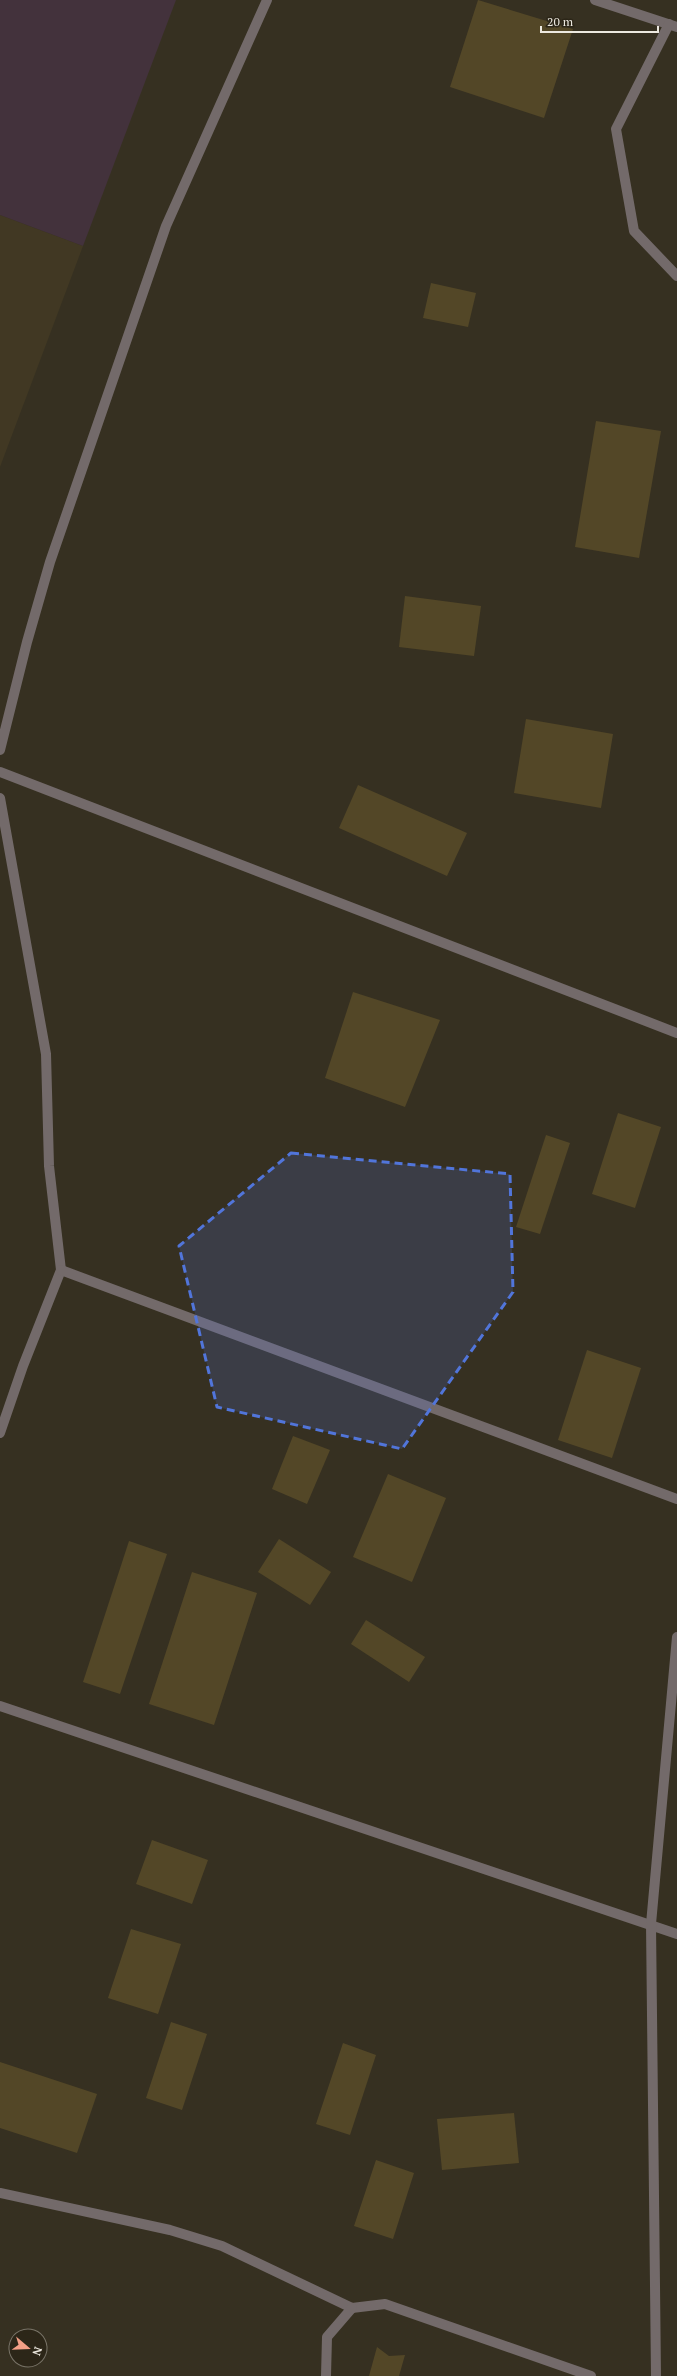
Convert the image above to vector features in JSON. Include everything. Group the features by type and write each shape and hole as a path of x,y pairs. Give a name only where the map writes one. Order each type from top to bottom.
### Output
{"street":[{"path":"0,750 27,642 50,562 166,226 267,0"},
{"path":"595,0 673,25 616,129 634,231 677,276"},
{"path":"0,772 677,1033"},
{"path":"0,798 46,1054 49,1166 61,1270 23,1366 0,1433"},
{"path":"61,1270 677,1499"},
{"path":"656,2376 651,1924 677,1636"},
{"path":"0,1706 677,1934"},
{"path":"0,2193 170,2230 222,2246 352,2308 385,2304 591,2376"},
{"path":"326,2376 327,2337 352,2308"}],"highlighted area":[{"path":"291,1153 510,1174 513,1292 402,1449 217,1407 179,1246"}],"shaded area":[{"path":"0,0 176,0 83,246 0,215"},
{"path":"0,215 83,246 0,467"}],"building":[{"path":"478,0 573,29 544,118 450,87"},
{"path":"431,283 476,293 468,327 423,318"},
{"path":"596,421 661,431 639,558 575,547"},
{"path":"405,596 481,606 474,656 399,647"},
{"path":"526,719 613,734 601,808 514,793"},
{"path":"358,785 467,833 447,876 339,828"},
{"path":"353,992 440,1020 405,1107 325,1078"},
{"path":"618,1113 661,1127 635,1208 592,1194"},
{"path":"546,1135 570,1143 540,1234 516,1227"},
{"path":"587,1350 641,1368 612,1458 558,1440"},
{"path":"293,1436 330,1450 307,1504 272,1489"},
{"path":"388,1474 446,1498 412,1582 353,1557"},
{"path":"279,1539 331,1572 310,1605 258,1572"},
{"path":"129,1541 167,1554 120,1694 83,1682"},
{"path":"192,1572 257,1593 214,1725 149,1704"},
{"path":"366,1620 425,1657 409,1682 351,1644"},
{"path":"152,1840 208,1860 192,1904 136,1884"},
{"path":"131,1929 181,1944 158,2014 108,1998"},
{"path":"171,2022 207,2034 182,2110 146,2098"},
{"path":"343,2043 376,2055 350,2135 316,2124"},
{"path":"0,2062 97,2094 77,2153 0,2128"},
{"path":"514,2113 519,2163 442,2170 437,2119"},
{"path":"376,2160 414,2173 393,2239 354,2226"},
{"path":"377,2347 389,2356 405,2355 399,2376 369,2376"}]}
